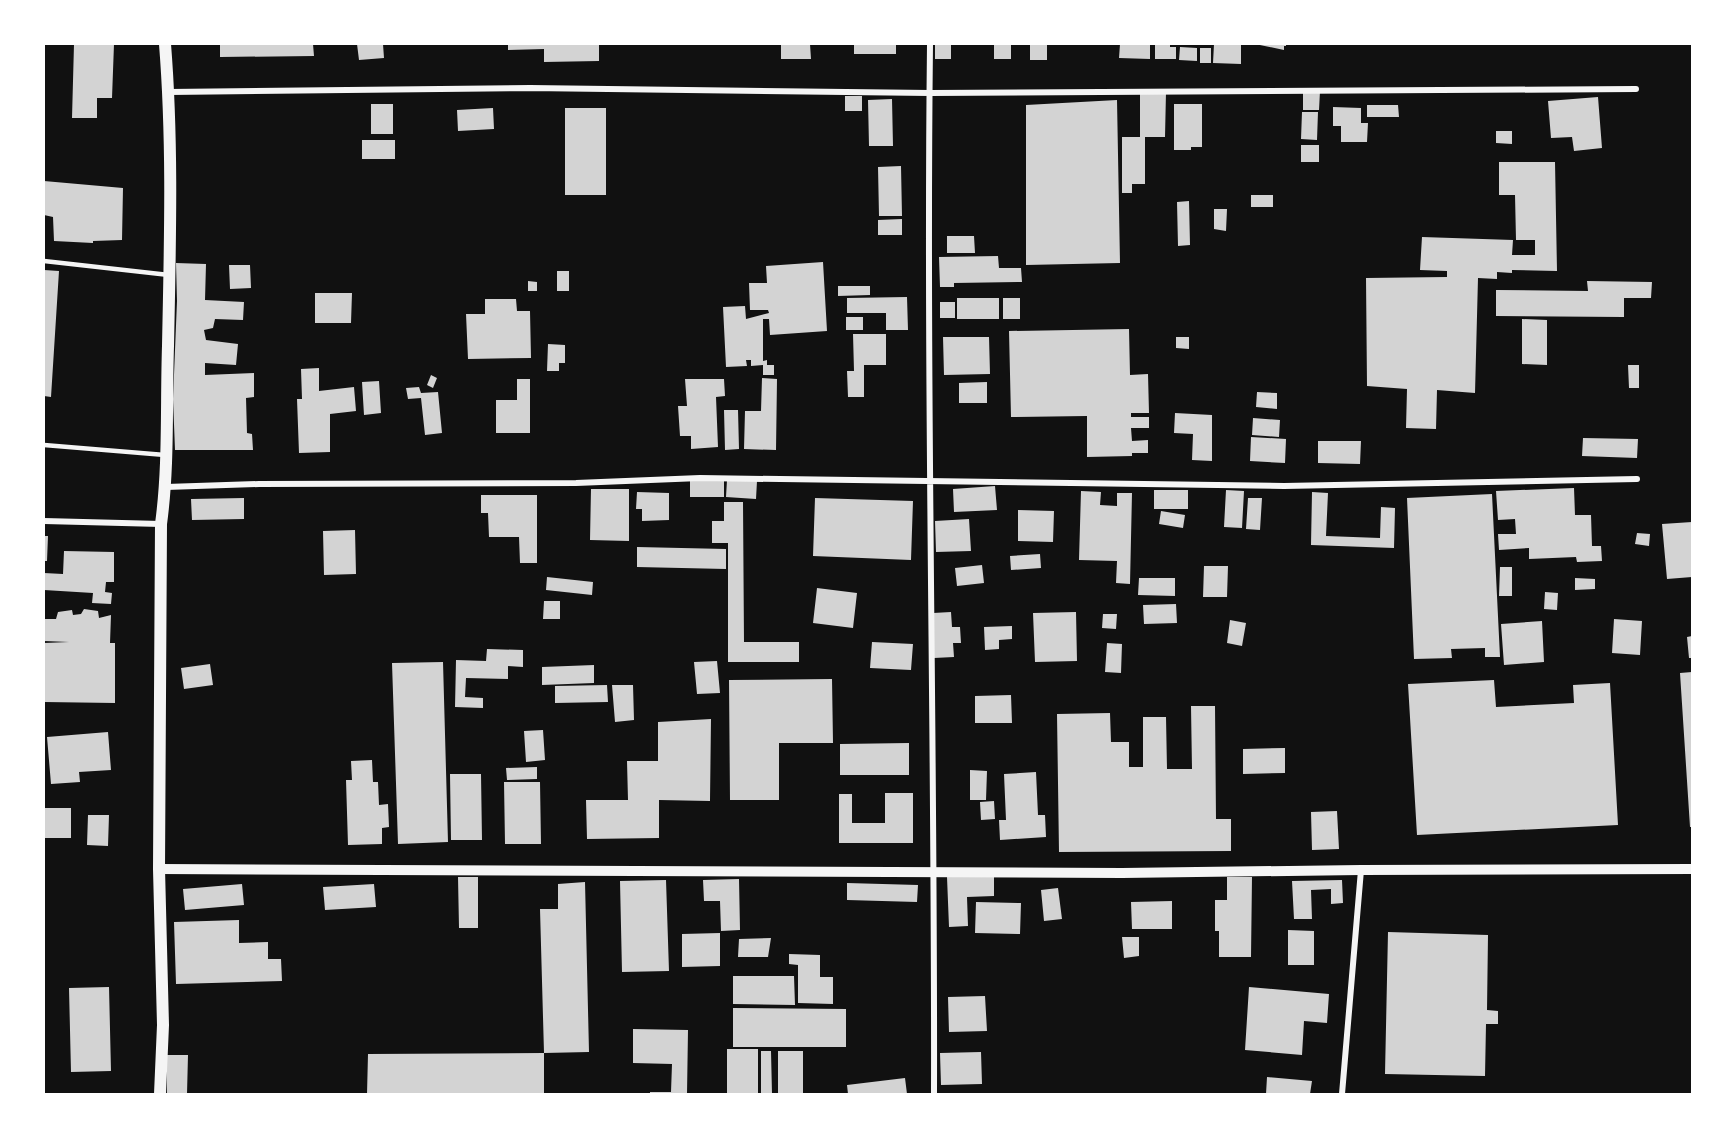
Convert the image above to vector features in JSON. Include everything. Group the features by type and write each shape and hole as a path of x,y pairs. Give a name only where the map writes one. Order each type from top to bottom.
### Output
{"main road":[{"path":"160,1095 163,1025 159,869 161,524 166,487 169,275 169,92 165,44"}],"street":[{"path":"930,44 934,1095"},
{"path":"169,92 530,88 930,93 1636,89"},
{"path":"166,487 259,484 576,483 700,478 1284,486 1637,479"},
{"path":"44,521 161,524"},
{"path":"159,869 1122,873 1692,869"},
{"path":"1342,1095 1361,870"}],"lane":[{"path":"44,261 169,275"},
{"path":"44,445 165,455"}],"building":[{"path":"74,44 114,44 112,98 97,98 97,118 72,118"},
{"path":"220,44 313,44 314,56 220,57"},
{"path":"357,44 383,44 384,58 359,60"},
{"path":"508,44 599,44 599,61 544,62 544,49 508,50"},
{"path":"781,44 810,44 811,59 781,59"},
{"path":"854,44 896,44 896,54 854,54"},
{"path":"935,44 951,44 951,59 935,59"},
{"path":"994,44 1011,44 1011,59 994,59"},
{"path":"1030,44 1047,44 1047,60 1030,60"},
{"path":"1120,44 1150,44 1150,59 1119,58"},
{"path":"1155,44 1170,44 1170,47 1176,47 1176,59 1155,59"},
{"path":"1214,44 1241,44 1241,64 1213,63"},
{"path":"1255,44 1286,44 1286,46 1284,50"},
{"path":"1180,47 1197,48 1197,61 1179,60"},
{"path":"1200,48 1211,48 1211,63 1200,63"},
{"path":"1303,91 1320,91 1319,110 1303,110"},
{"path":"1140,92 1166,92 1165,137 1145,137 1145,184 1132,184 1132,193 1122,193 1122,137 1140,137"},
{"path":"845,96 862,96 862,111 845,111"},
{"path":"1598,97 1602,148 1574,151 1572,137 1551,138 1548,101"},
{"path":"892,99 893,146 869,146 868,100"},
{"path":"1117,100 1120,263 1026,265 1026,105"},
{"path":"371,104 393,104 393,134 371,134"},
{"path":"1174,104 1202,104 1202,147 1191,147 1191,150 1174,150"},
{"path":"1367,105 1398,105 1399,117 1367,117"},
{"path":"1333,107 1361,108 1361,123 1368,123 1367,142 1341,142 1341,126 1333,126"},
{"path":"493,108 494,129 458,131 457,110"},
{"path":"565,108 606,108 606,195 565,195"},
{"path":"1302,112 1318,112 1317,140 1301,139"},
{"path":"1496,131 1512,131 1512,144 1496,143"},
{"path":"362,140 395,140 395,159 362,159"},
{"path":"1301,145 1319,145 1319,162 1301,162"},
{"path":"1499,162 1555,162 1557,271 1512,270 1512,273 1497,272 1497,279 1478,278 1475,393 1437,390 1436,429 1406,428 1407,389 1367,386 1366,278 1447,277 1447,271 1420,270 1422,237 1513,240 1512,255 1535,255 1535,240 1516,240 1515,195 1499,195"},
{"path":"901,166 902,216 879,216 878,167"},
{"path":"44,181 123,188 122,240 93,241 93,243 54,241 53,217 44,215"},
{"path":"1251,195 1273,195 1273,207 1251,207"},
{"path":"1189,201 1190,245 1178,246 1177,202"},
{"path":"1214,209 1227,209 1226,231 1214,229"},
{"path":"902,219 902,235 878,235 878,220"},
{"path":"947,236 974,236 975,253 947,253"},
{"path":"998,256 999,268 1021,268 1022,282 954,283 954,287 940,287 939,257"},
{"path":"823,262 827,331 770,335 769,319 763,319 763,361 767,360 767,365 774,365 774,375 763,375 763,365 751,366 751,360 746,360 747,366 726,367 723,307 745,306 746,319 769,313 768,310 750,310 749,283 767,283 766,266"},
{"path":"176,263 206,264 205,300 244,302 243,320 215,319 213,328 204,330 206,340 238,344 236,365 205,363 205,375 254,373 254,397 246,398 247,433 252,434 253,450 175,450 173,399 177,301"},
{"path":"229,265 250,265 251,288 230,289"},
{"path":"44,270 59,271 51,397 44,396"},
{"path":"557,271 569,271 569,291 557,291"},
{"path":"528,281 537,282 537,291 528,291"},
{"path":"1587,281 1652,282 1651,298 1624,298 1624,317 1496,316 1496,290 1588,291"},
{"path":"838,286 870,286 870,295 838,296"},
{"path":"315,293 352,293 351,323 315,323"},
{"path":"907,297 908,330 886,330 886,313 847,313 847,298"},
{"path":"957,298 999,298 999,319 957,319"},
{"path":"1003,298 1020,298 1020,319 1003,319"},
{"path":"485,299 516,299 517,311 530,311 531,358 468,359 466,314 485,314"},
{"path":"940,302 955,302 955,318 940,318"},
{"path":"846,317 863,317 863,330 846,330"},
{"path":"1522,319 1547,320 1547,365 1522,364"},
{"path":"1129,329 1130,375 1148,374 1149,413 1131,413 1131,417 1149,417 1149,428 1131,428 1132,441 1148,440 1148,453 1132,453 1132,456 1087,457 1087,416 1011,417 1009,331"},
{"path":"853,334 886,334 886,365 864,365 864,397 848,397 847,371 854,371"},
{"path":"943,337 989,337 990,374 944,375"},
{"path":"1176,337 1189,337 1189,349 1176,348"},
{"path":"548,344 565,345 565,363 559,363 559,371 547,371"},
{"path":"1628,365 1639,365 1639,388 1629,388"},
{"path":"319,368 319,391 354,387 356,411 330,414 330,452 299,453 297,399 302,399 301,369"},
{"path":"431,375 437,378 433,388 427,385"},
{"path":"762,378 777,379 776,450 744,449 745,411 761,411"},
{"path":"517,379 530,379 530,433 496,433 496,400 517,400"},
{"path":"685,379 724,379 725,396 716,397 718,447 691,449 691,436 680,436 678,406 687,406"},
{"path":"379,381 381,413 364,415 362,382"},
{"path":"987,382 987,403 959,403 959,383"},
{"path":"419,387 421,393 438,392 442,433 425,435 421,398 408,399 406,388"},
{"path":"1257,392 1277,393 1277,409 1256,407"},
{"path":"724,410 738,410 739,449 725,450"},
{"path":"1175,413 1212,415 1212,461 1192,460 1193,434 1174,433"},
{"path":"1253,418 1280,420 1279,437 1252,435"},
{"path":"1251,437 1286,439 1285,463 1250,461"},
{"path":"1583,438 1638,439 1637,458 1582,456"},
{"path":"1318,441 1361,441 1360,464 1318,463"},
{"path":"690,480 724,480 724,497 690,497"},
{"path":"727,480 757,481 756,499 726,497"},
{"path":"995,486 997,510 954,512 953,489"},
{"path":"1574,488 1575,515 1591,515 1592,546 1601,546 1602,561 1577,562 1576,557 1529,559 1529,548 1499,550 1498,534 1516,534 1515,519 1498,520 1496,491"},
{"path":"591,489 629,489 629,541 590,540"},
{"path":"1154,490 1188,490 1188,509 1154,509"},
{"path":"1226,490 1244,491 1242,528 1224,527"},
{"path":"1081,491 1101,492 1100,505 1117,506 1117,493 1132,493 1130,584 1116,583 1117,561 1079,560"},
{"path":"637,492 669,493 669,520 642,521 642,509 636,509"},
{"path":"1312,492 1328,493 1326,536 1380,538 1381,507 1395,508 1394,548 1311,545"},
{"path":"1492,494 1500,657 1485,657 1485,648 1451,649 1452,658 1414,659 1407,498"},
{"path":"481,495 537,495 537,563 520,563 519,537 489,537 488,513 481,513"},
{"path":"244,498 244,519 192,520 191,499"},
{"path":"815,498 913,501 911,560 813,556"},
{"path":"1248,498 1262,498 1260,530 1246,529"},
{"path":"724,502 743,502 744,642 799,642 799,662 728,662 728,543 712,543 712,521 724,521"},
{"path":"1018,510 1054,511 1053,542 1018,541"},
{"path":"1161,511 1185,515 1183,528 1159,524"},
{"path":"969,519 971,551 936,552 935,521"},
{"path":"1692,522 1692,577 1667,579 1662,524"},
{"path":"355,530 356,574 324,575 323,531"},
{"path":"1637,533 1650,534 1649,546 1635,544"},
{"path":"44,536 48,536 47,561 44,561"},
{"path":"637,547 726,549 726,569 637,567"},
{"path":"64,551 114,552 114,582 106,582 105,592 112,593 111,604 92,603 93,593 44,590 44,573 63,574"},
{"path":"1040,554 1041,568 1011,570 1010,556"},
{"path":"982,565 984,583 957,586 955,568"},
{"path":"1204,566 1228,566 1227,597 1203,597"},
{"path":"1500,567 1512,567 1512,596 1499,596"},
{"path":"547,577 593,582 592,595 546,590"},
{"path":"1139,578 1175,578 1175,596 1138,595"},
{"path":"1575,578 1595,579 1595,589 1575,590"},
{"path":"817,588 857,593 853,628 813,623"},
{"path":"1545,592 1558,593 1557,610 1544,609"},
{"path":"544,601 560,601 560,619 543,619"},
{"path":"1176,604 1177,623 1144,624 1143,605"},
{"path":"84,609 98,611 99,618 111,615 110,643 115,643 115,703 44,702 44,643 69,642 44,641 44,619 56,619 58,612 72,610 73,615 81,614"},
{"path":"951,612 952,627 960,627 961,643 953,643 954,657 934,658 933,613"},
{"path":"1076,612 1077,661 1035,662 1033,613"},
{"path":"1103,614 1117,614 1116,629 1102,628"},
{"path":"1614,619 1642,621 1640,655 1612,653"},
{"path":"1230,620 1246,623 1242,646 1227,643"},
{"path":"1542,621 1544,662 1504,665 1501,624"},
{"path":"1012,626 1012,639 999,640 999,649 985,650 984,627"},
{"path":"1692,636 1692,658 1689,658 1687,637"},
{"path":"872,642 913,644 911,670 870,668"},
{"path":"1107,643 1122,644 1121,673 1105,672"},
{"path":"487,649 523,650 523,667 508,666 508,679 466,678 465,697 483,698 483,708 455,707 456,660 486,661"},
{"path":"717,661 720,693 697,694 694,662"},
{"path":"443,662 448,842 398,844 392,663"},
{"path":"210,664 213,685 184,689 181,668"},
{"path":"594,665 594,683 542,685 542,667"},
{"path":"1692,672 1692,827 1690,827 1680,673"},
{"path":"832,679 833,743 779,743 779,800 730,800 729,680"},
{"path":"1494,680 1496,707 1574,703 1573,685 1610,683 1618,825 1417,835 1408,684"},
{"path":"607,685 608,702 555,703 555,686"},
{"path":"612,685 633,685 634,720 615,722"},
{"path":"1011,695 1012,723 975,723 975,696"},
{"path":"1191,706 1215,706 1216,819 1231,819 1231,851 1059,852 1057,714 1110,713 1111,742 1129,742 1129,767 1143,767 1143,717 1166,717 1167,769 1192,769"},
{"path":"711,719 710,801 659,800 659,838 587,839 586,800 628,800 627,761 658,761 658,722"},
{"path":"543,730 545,760 526,762 524,731"},
{"path":"108,732 111,770 79,772 80,782 51,784 47,737"},
{"path":"909,743 909,775 840,775 840,744"},
{"path":"1285,748 1285,773 1243,774 1243,749"},
{"path":"372,760 373,782 378,782 379,805 388,804 389,827 382,828 382,844 348,845 346,780 352,780 351,761"},
{"path":"537,767 537,779 507,780 506,768"},
{"path":"970,770 987,771 986,800 970,800"},
{"path":"1036,772 1038,815 1045,815 1046,837 1000,840 999,820 1006,820 1004,774"},
{"path":"450,774 481,774 482,840 451,840"},
{"path":"504,782 540,782 541,844 505,844"},
{"path":"885,793 913,793 913,843 839,843 839,794 852,794 852,823 885,823"},
{"path":"994,801 995,819 981,820 980,802"},
{"path":"44,808 71,808 71,838 44,838"},
{"path":"1337,811 1339,849 1312,850 1311,812"},
{"path":"88,815 109,815 108,846 87,845"},
{"path":"994,876 994,896 967,897 968,926 949,927 947,877"},
{"path":"458,877 478,877 478,928 459,928"},
{"path":"1227,877 1252,877 1251,957 1219,957 1219,931 1215,931 1215,900 1227,900"},
{"path":"739,879 740,930 721,931 720,901 704,901 703,880"},
{"path":"666,880 669,971 622,972 620,881"},
{"path":"1342,880 1343,903 1331,904 1331,889 1311,890 1312,919 1294,919 1292,881"},
{"path":"585,882 589,1052 544,1053 540,909 558,909 558,884"},
{"path":"847,883 918,885 917,902 847,900"},
{"path":"242,884 244,905 185,910 183,889"},
{"path":"374,884 376,907 325,910 323,887"},
{"path":"1058,888 1062,919 1044,921 1041,890"},
{"path":"1172,901 1172,929 1132,929 1131,902"},
{"path":"976,902 1021,903 1020,934 975,933"},
{"path":"239,920 239,943 268,942 268,959 281,959 282,981 176,984 174,922"},
{"path":"1288,930 1314,931 1314,965 1288,965"},
{"path":"1388,932 1488,935 1487,1010 1498,1011 1498,1024 1486,1024 1485,1076 1385,1074"},
{"path":"720,933 720,966 682,967 682,934"},
{"path":"1122,937 1139,937 1139,956 1124,958"},
{"path":"771,938 768,957 738,957 739,939"},
{"path":"789,954 820,955 820,977 833,977 833,1004 798,1003 798,965 789,964"},
{"path":"733,976 794,976 795,1005 733,1004"},
{"path":"109,987 111,1071 71,1072 69,988"},
{"path":"1249,987 1329,994 1327,1023 1304,1021 1302,1055 1245,1050"},
{"path":"985,996 987,1031 949,1032 948,997"},
{"path":"733,1008 846,1009 846,1047 733,1047"},
{"path":"633,1029 688,1030 687,1094 650,1094 650,1092 671,1092 672,1064 633,1063"},
{"path":"727,1049 758,1049 758,1094 727,1094"},
{"path":"761,1051 771,1051 772,1094 761,1094"},
{"path":"778,1051 803,1051 803,1094 778,1094"},
{"path":"981,1052 982,1084 941,1085 940,1053"},
{"path":"544,1053 544,1094 367,1094 368,1054"},
{"path":"167,1055 188,1055 187,1094 167,1094"},
{"path":"1267,1077 1312,1081 1310,1094 1266,1094"},
{"path":"905,1078 907,1094 848,1094 847,1085"}]}
